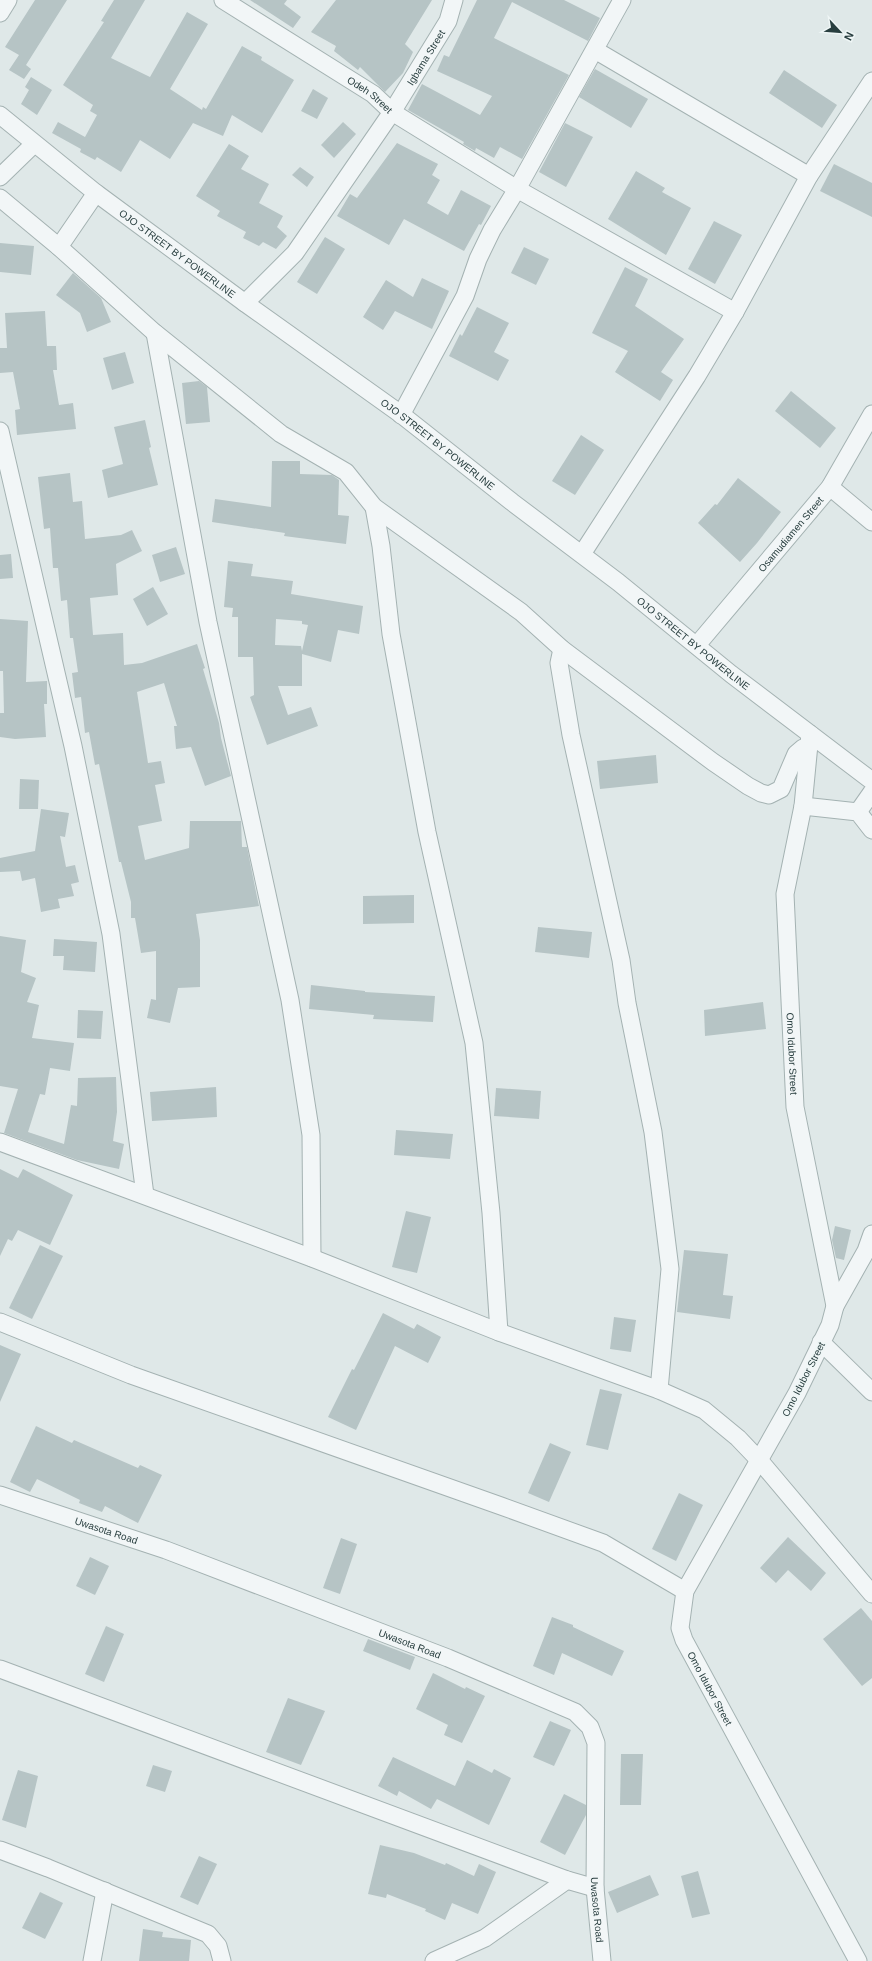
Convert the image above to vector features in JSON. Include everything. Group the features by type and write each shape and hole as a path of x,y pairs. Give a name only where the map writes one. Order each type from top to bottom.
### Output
{"street":[{"path":"0,13 8,0"},
{"name":"Odeh Street","path":"223,0 373,94 392,112 517,189 735,312"},
{"name":"Igbama Street","path":"245,303 295,253 392,112 448,21 454,0"},
{"path":"401,415 465,296 478,259 492,230 517,189 622,0"},
{"path":"595,50 809,176"},
{"path":"582,554 696,376 735,312 809,176 872,81"},
{"name":"OJO STREET BY POWERLINE","path":"0,115 96,193 245,303 401,415 582,554 696,645 809,741 872,781"},
{"path":"0,177 34,144"},
{"path":"59,247 96,193"},
{"path":"0,198 59,247 155,333 281,434 346,472 374,507 521,612 562,649 713,762 761,793 769,795 781,789 796,754 809,741"},
{"path":"155,333 208,622 290,1000 311,1135 312,1258"},
{"name":"Osamudiamen Street","path":"696,645 830,487 872,414"},
{"path":"0,431 73,746 111,934 145,1196"},
{"path":"830,487 872,522"},
{"path":"374,507 381,546 391,634 427,832 474,1043 491,1213 499,1332"},
{"path":"562,649 559,663 571,735 621,960 627,1002 653,1132 670,1269 659,1390"},
{"name":"Omo Idubor Street","path":"809,741 804,806 785,894 795,1107 834,1306 830,1325 797,1393 760,1461 685,1591 680,1628 684,1640 858,1961"},
{"path":"858,812 872,792"},
{"path":"804,806 858,812 872,830"},
{"path":"0,1142 312,1258 499,1332 659,1390 704,1410 738,1438 760,1461 872,1594"},
{"path":"834,1306 869,1250 872,1234"},
{"path":"0,1322 131,1375 603,1543 685,1591"},
{"path":"821,1342 872,1392"},
{"name":"Uwasota Road","path":"0,1495 173,1553 448,1658 575,1712 590,1727 596,1743 595,1888 602,1961"},
{"path":"0,1669 567,1880 595,1888"},
{"path":"0,1850 105,1891 208,1934 218,1946 222,1961"},
{"path":"434,1961 485,1938 567,1880"},
{"path":"92,1961 105,1891"}],"building":[{"path":"35,0 67,0 26,65 31,69 24,79 9,70 19,55 5,47"},
{"path":"114,0 145,0 111,58 150,77 187,12 208,24 170,89 202,110 203,107 206,109 242,46 262,57 261,60 294,80 262,133 232,115 223,136 193,123 170,159 140,140 121,172 97,157 95,160 80,152 81,149 52,133 58,122 85,137 97,115 90,111 93,105 63,85 104,22 101,21"},
{"path":"250,0 287,0 284,4 301,17 293,28"},
{"path":"336,0 432,0 405,44 413,52 403,73 385,92 360,67 358,70 334,51 336,46 311,32"},
{"path":"477,0 564,0 600,18 588,41 512,2 494,38 569,75 522,159 500,147 494,158 476,148 475,151 463,144 464,142 408,110 422,84 480,115 492,96 437,71 444,55 449,57"},
{"path":"595,69 648,99 631,128 579,97"},
{"path":"784,70 837,105 822,128 769,93"},
{"path":"31,77 52,90 37,115 21,104 29,90 25,87"},
{"path":"313,89 328,98 317,119 301,111"},
{"path":"343,122 356,134 334,158 321,145"},
{"path":"565,123 593,137 566,187 539,172"},
{"path":"397,143 438,164 432,175 440,180 427,203 448,215 461,190 491,206 481,225 479,224 464,251 404,219 389,245 337,216 350,194 357,198"},
{"path":"229,144 249,156 241,169 269,184 259,203 283,216 277,227 287,236 276,249 263,242 259,246 243,238 246,232 217,216 220,211 196,196"},
{"path":"834,164 872,183 872,217 820,191"},
{"path":"300,167 314,177 307,187 292,175"},
{"path":"636,171 665,188 662,192 691,208 666,255 608,219"},
{"path":"714,221 742,235 715,284 688,269"},
{"path":"325,237 345,249 317,294 297,282"},
{"path":"0,243 34,246 31,275 0,272"},
{"path":"524,247 549,259 536,285 511,273"},
{"path":"625,267 648,279 635,306 684,339 661,372 673,380 660,401 615,372 628,351 592,333"},
{"path":"73,273 101,298 111,322 87,332 80,313 56,295"},
{"path":"422,278 449,291 432,329 395,311 383,330 363,317 386,280 413,297"},
{"path":"477,307 509,323 494,352 509,360 498,381 449,356 460,334 462,336"},
{"path":"45,311 47,346 56,346 57,370 53,370 59,405 73,403 76,429 17,435 15,410 20,409 13,372 0,373 0,348 7,348 5,313"},
{"path":"125,352 134,383 112,390 103,358"},
{"path":"199,381 207,387 210,422 186,424 182,383"},
{"path":"791,391 836,428 820,448 775,411"},
{"path":"145,420 151,447 149,448 158,485 108,498 102,470 123,464 114,427"},
{"path":"581,435 604,450 575,495 552,481"},
{"path":"272,461 300,461 300,474 332,475 339,480 338,515 349,516 346,544 284,536 285,533 212,522 215,499 271,507"},
{"path":"70,473 73,502 82,501 85,539 121,535 132,530 142,551 116,564 118,595 90,598 93,635 123,633 124,665 142,663 197,644 205,668 203,669 219,723 221,738 231,776 205,786 191,747 176,749 174,726 177,726 164,683 137,692 148,763 161,761 165,783 155,785 162,821 138,826 145,860 189,848 190,821 241,821 242,847 247,847 259,906 196,914 200,940 200,987 178,988 170,1023 147,1018 151,999 156,1000 156,951 141,953 135,918 131,918 131,902 121,862 119,862 99,764 95,765 89,732 85,733 81,697 75,698 72,673 78,672 73,638 70,638 67,600 61,601 58,568 53,568 50,528 44,529 38,477"},
{"path":"738,478 781,512 740,562 698,523 715,504 717,505"},
{"path":"176,547 185,574 160,582 152,555"},
{"path":"11,554 13,578 0,579 0,555"},
{"path":"228,561 253,564 251,576 293,581 291,594 363,606 359,634 338,630 331,662 302,654 302,686 278,686 288,715 311,707 318,726 267,745 250,697 254,695 253,657 238,657 238,617 232,617 233,608 224,607","holes":["276,619 302,621 302,624 308,625 302,651 301,646 275,645"]},
{"path":"153,587 168,614 147,626 133,599"},
{"path":"0,619 28,621 26,682 47,681 47,704 44,704 46,737 15,739 0,737 0,713 4,713 3,671 0,671"},
{"path":"656,755 658,783 600,789 597,761"},
{"path":"20,779 39,780 38,809 19,809"},
{"path":"41,809 69,813 65,837 60,836 66,867 75,865 79,882 71,884 74,896 58,899 60,908 41,912 35,878 22,881 20,871 0,872 0,858 35,851"},
{"path":"414,895 414,923 363,924 363,896"},
{"path":"538,927 592,932 589,958 535,952"},
{"path":"0,936 26,940 21,972 36,978 27,1002 39,1005 32,1038 74,1043 70,1071 50,1068 45,1095 40,1094 28,1132 64,1144 71,1105 77,1106 78,1078 116,1077 117,1112 113,1141 124,1144 119,1169 77,1160 4,1133 18,1089 0,1086"},
{"path":"54,939 97,942 95,972 63,970 64,956 53,956"},
{"path":"311,985 365,992 435,996 433,1022 373,1019 374,1015 309,1009"},
{"path":"763,1002 766,1029 705,1036 704,1010"},
{"path":"78,1010 103,1011 101,1039 77,1038"},
{"path":"216,1087 217,1117 152,1121 150,1092"},
{"path":"496,1088 541,1091 539,1119 494,1116"},
{"path":"396,1130 453,1134 450,1159 394,1155"},
{"path":"0,1169 18,1178 23,1169 73,1195 50,1245 18,1230 12,1241 8,1239 0,1256"},
{"path":"406,1211 431,1217 417,1273 392,1267"},
{"path":"835,1226 851,1230 844,1260 836,1258 832,1240"},
{"path":"40,1245 63,1256 32,1319 9,1308"},
{"path":"684,1250 728,1254 723,1295 733,1296 730,1319 677,1312"},
{"path":"383,1313 414,1329 417,1324 441,1337 428,1363 395,1346 356,1430 328,1417 352,1369 354,1370"},
{"path":"614,1317 636,1320 631,1352 610,1349"},
{"path":"0,1345 21,1354 0,1402"},
{"path":"600,1389 622,1394 608,1450 586,1445"},
{"path":"36,1426 72,1443 74,1440 138,1468 140,1465 162,1475 138,1523 105,1506 102,1512 79,1503 80,1500 37,1479 30,1492 10,1482"},
{"path":"550,1443 571,1452 549,1502 528,1493"},
{"path":"679,1493 703,1505 676,1561 652,1549"},
{"path":"788,1537 826,1573 811,1591 788,1570 776,1583 760,1568"},
{"path":"341,1538 357,1544 340,1594 323,1588"},
{"path":"90,1557 109,1566 95,1595 76,1586"},
{"path":"861,1608 872,1621 872,1678 862,1686 823,1639"},
{"path":"552,1617 573,1625 573,1627 624,1651 612,1676 562,1653 554,1675 533,1666"},
{"path":"106,1626 124,1634 104,1682 85,1674"},
{"path":"368,1639 415,1657 410,1670 363,1651"},
{"path":"433,1673 465,1689 466,1687 485,1696 462,1743 444,1735 448,1725 416,1709"},
{"path":"288,1698 325,1711 301,1765 266,1752"},
{"path":"550,1721 571,1730 554,1766 533,1757"},
{"path":"621,1754 643,1754 641,1805 620,1805"},
{"path":"393,1757 455,1786 467,1760 492,1773 494,1769 511,1778 489,1825 437,1799 431,1809 399,1791 397,1796 378,1786"},
{"path":"153,1765 172,1771 165,1792 146,1786"},
{"path":"18,1770 38,1776 26,1828 2,1820"},
{"path":"564,1794 586,1805 586,1815 565,1855 540,1842"},
{"path":"380,1845 414,1853 445,1865 446,1863 474,1876 479,1864 496,1872 478,1914 452,1903 445,1920 425,1911 426,1909 387,1894 386,1898 368,1894"},
{"path":"199,1856 217,1864 198,1905 180,1897"},
{"path":"698,1871 710,1914 692,1918 681,1876"},
{"path":"650,1875 659,1895 617,1913 608,1892"},
{"path":"40,1892 63,1903 45,1939 22,1928"},
{"path":"143,1929 163,1932 162,1937 191,1940 189,1961 139,1961"}]}
